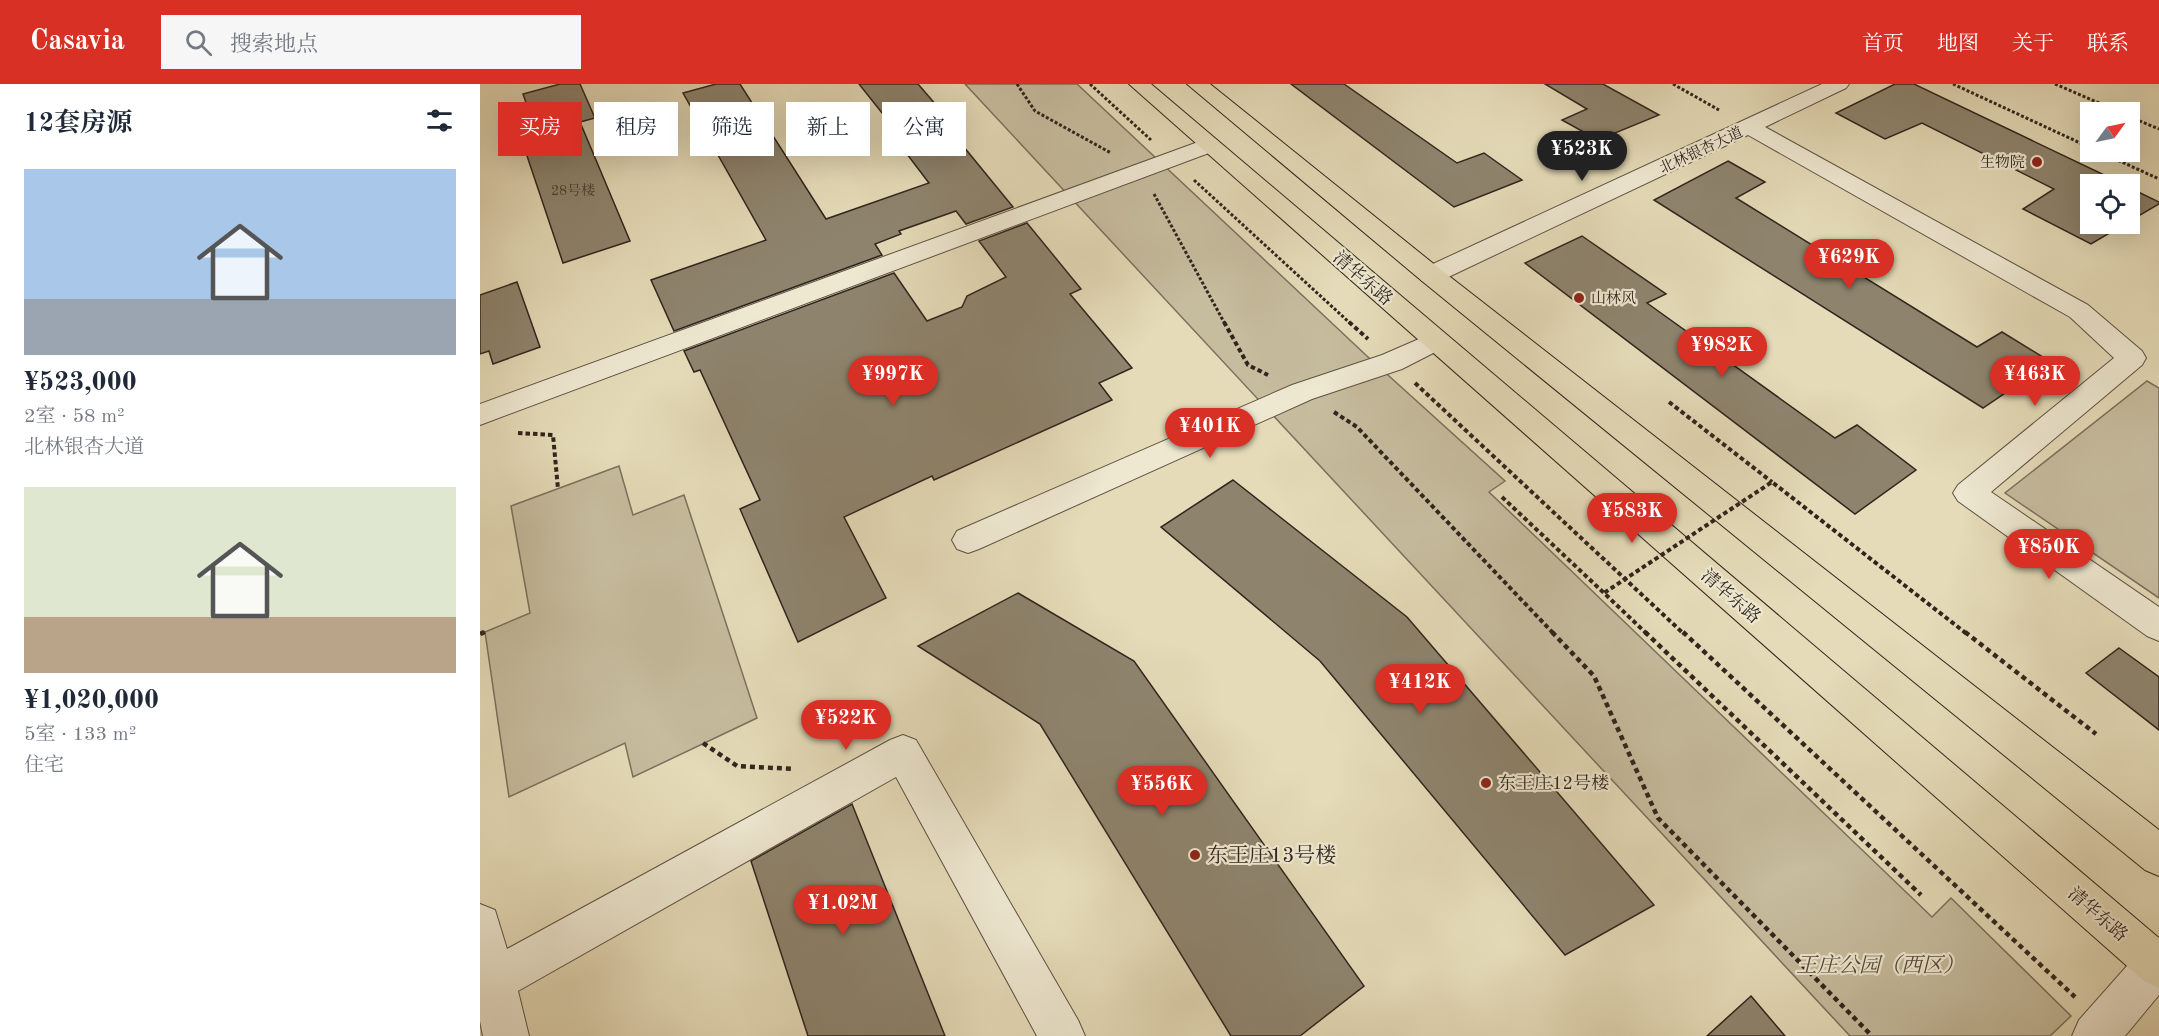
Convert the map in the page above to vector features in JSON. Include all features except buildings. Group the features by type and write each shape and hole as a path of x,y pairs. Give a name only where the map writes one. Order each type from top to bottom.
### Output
{"main road":[{"name":"清华东路","path":"1139,84 2158,965"},
{"path":"1197,84 1431,275 2159,856"}],"street":[{"name":"北林银杏大道","path":"1431,275 1839,84"},
{"path":"1750,127 2079,310 2132,358 1969,493 2159,626"},
{"path":"481,414 1209,145"},
{"path":"968,540 1302,392 1392,362 1436,341"},
{"path":"487,984 903,753 1062,1036"},
{"path":"480,925 487,984 506,1036"},
{"path":"2100,1031 2158,965"}],"path":[{"path":"1017,84 1035,111 1140,169 1248,365 1302,392 1357,427 1594,676 1658,818 1872,1036"},
{"path":"1090,84 1392,362 2100,1031"},
{"path":"1673,84 1750,127"},
{"path":"1953,84 2080,143"},
{"path":"2055,84 2097,102"},
{"path":"2140,121 2159,129"},
{"path":"2122,162 2159,179"},
{"path":"1669,402 2096,734"},
{"path":"481,414 494,432 553,435 558,489"},
{"path":"1604,593 1772,482"},
{"path":"1503,497 1921,895"},
{"path":"703,743 737,766 798,770"}],"green space":[{"name":"王庄公园（西区）","path":"965,84 1077,84 1368,357 1505,481 1489,492 1932,917 1951,898 2071,1016 2050,1036 1850,1036"},
{"path":"2147,381 2159,388 2159,598 2005,493"},
{"path":"619,466 633,515 684,495 757,718 633,777 625,743 509,797 485,632 530,613 511,506"}],"place":[{"name":"生物院","path":"2037,162"},
{"name":"山林风","path":"1579,298"},
{"name":"东王庄12号楼","path":"1486,783"},
{"name":"东王庄13号楼","path":"1195,855"}]}
